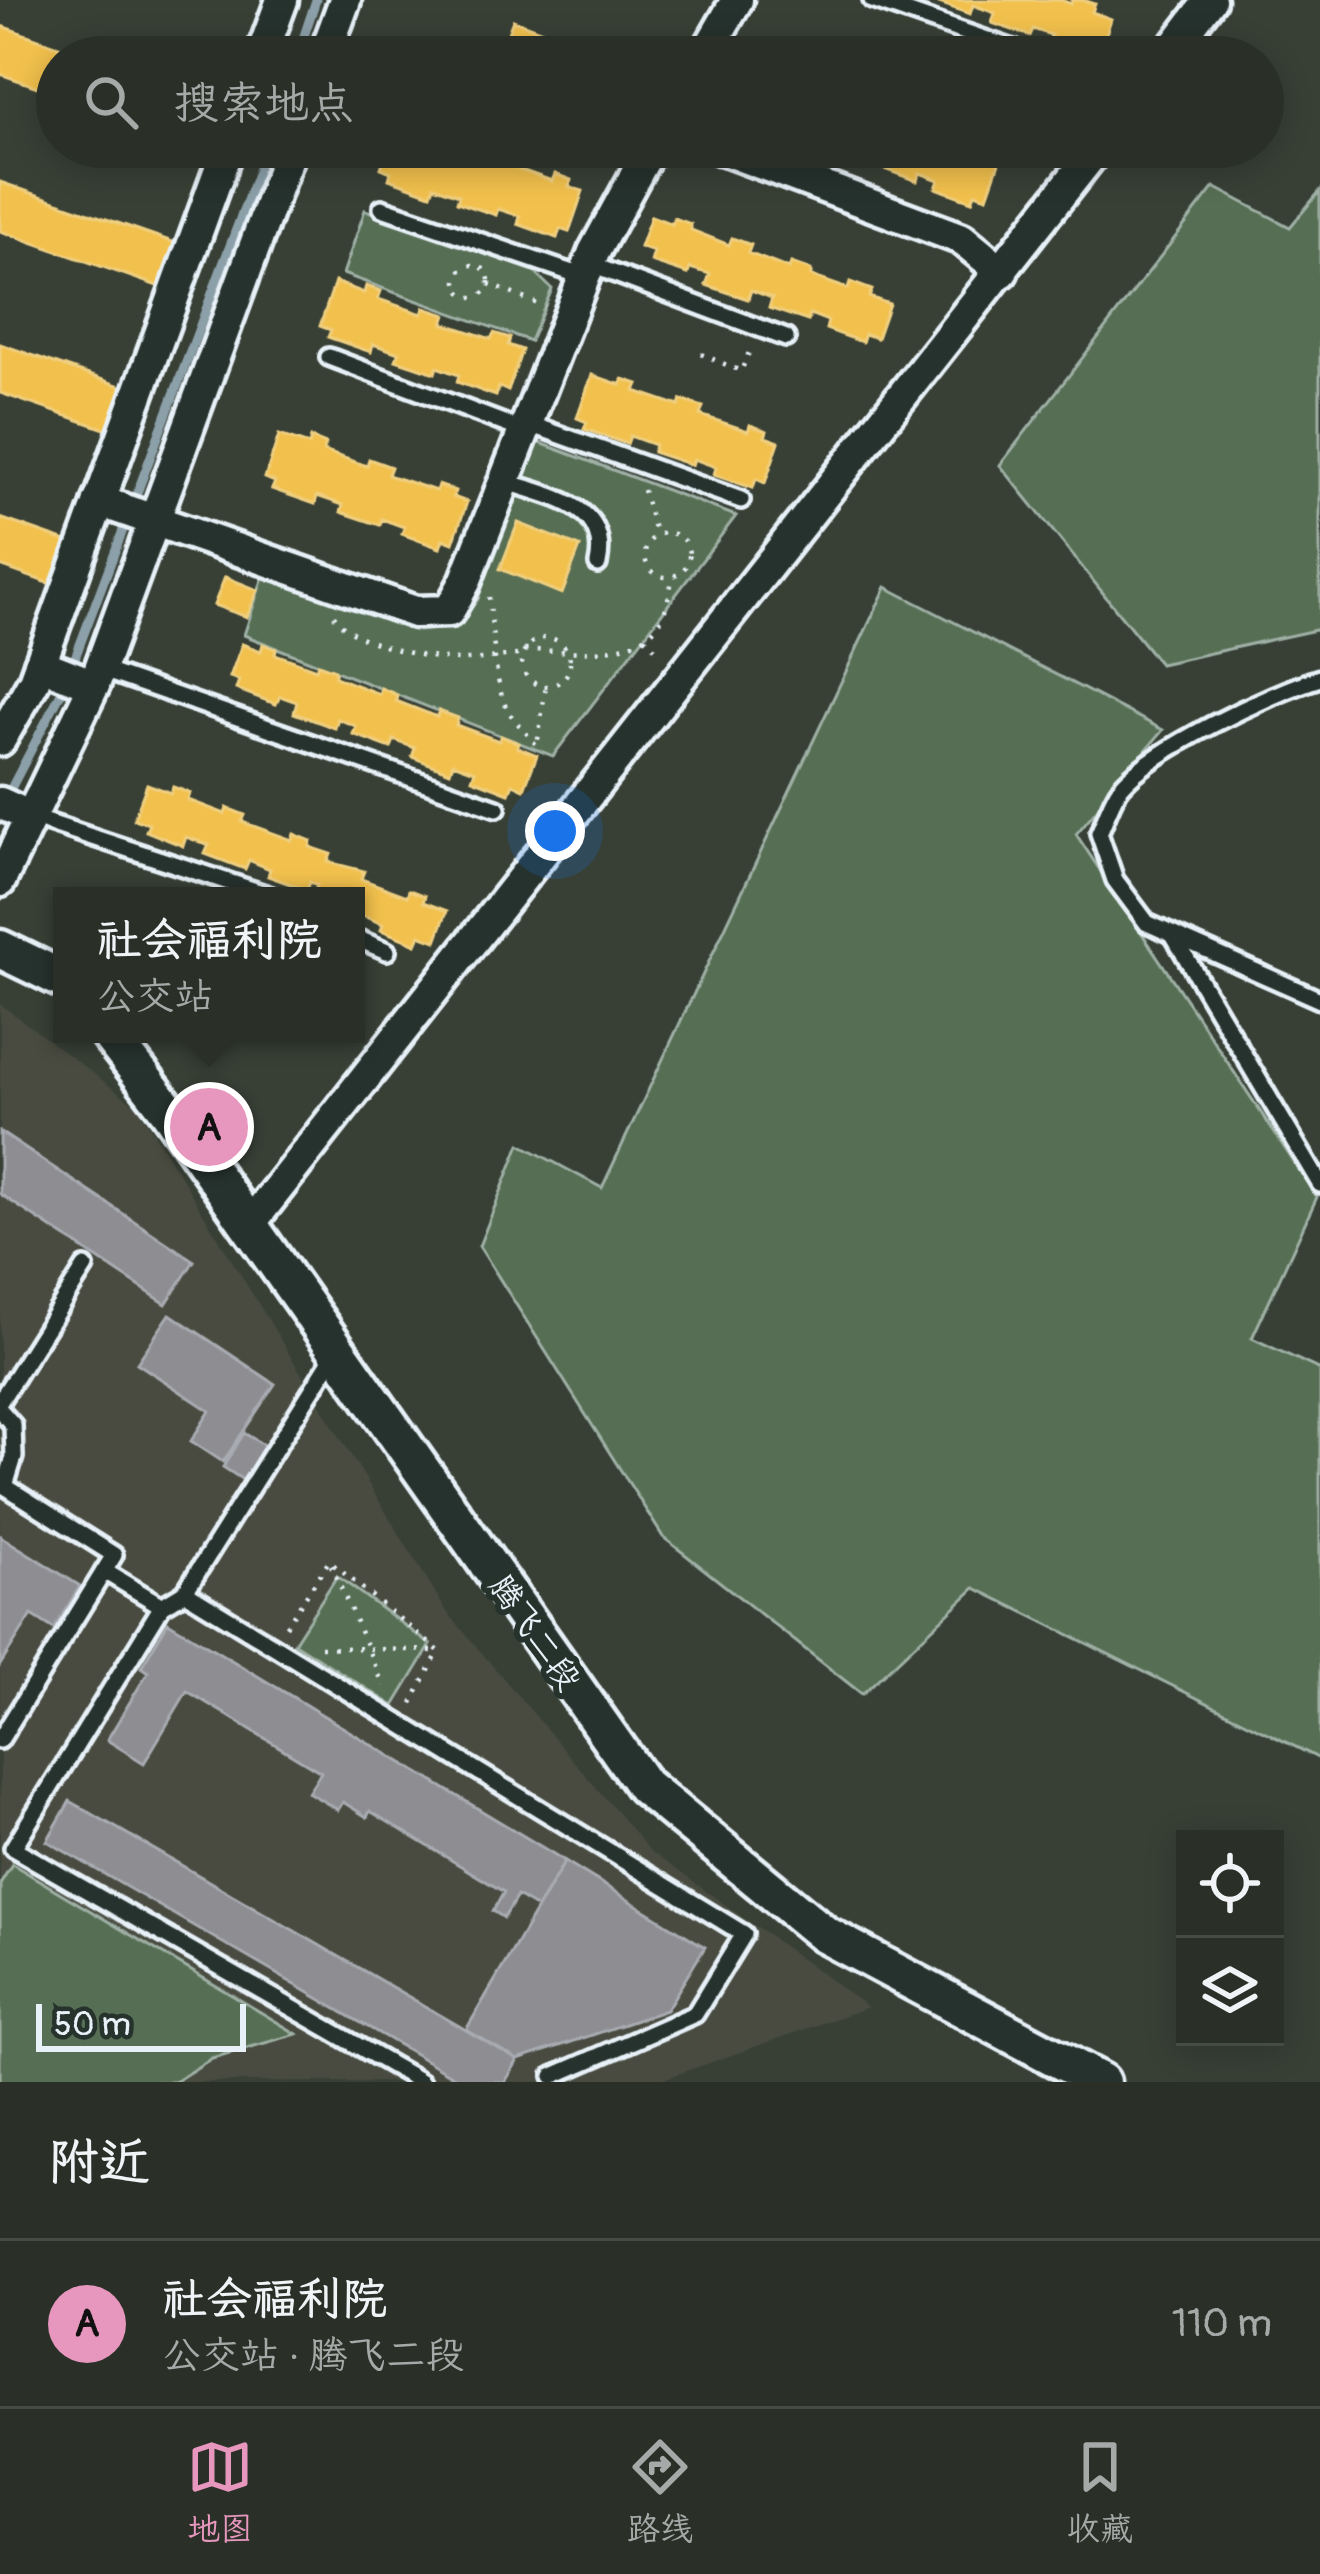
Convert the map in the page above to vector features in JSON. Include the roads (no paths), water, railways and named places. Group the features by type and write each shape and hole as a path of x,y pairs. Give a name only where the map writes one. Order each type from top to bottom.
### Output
{"street":[{"path":"269,36 282,0"},
{"path":"332,36 345,0"},
{"path":"716,36 737,0"},
{"path":"1183,36 1210,0"},
{"path":"0,740 40,664 220,168"},
{"path":"0,881 97,677 283,168"},
{"path":"99,501 415,612 449,611 465,582 586,271 640,168"},
{"path":"774,168 962,238 1002,272"},
{"path":"249,1225 1082,168"},
{"path":"40,664 97,677"},
{"path":"0,803 31,817"},
{"path":"0,949 53,975"},
{"name":"腾飞二段","path":"116,1043 644,1786 824,1934 1101,2082"}],"lane":[{"path":"872,0 976,36"},
{"path":"382,208 786,338"},
{"path":"329,357 741,500"},
{"path":"505,482 580,509 598,526 602,545 598,564"},
{"path":"97,677 497,808"},
{"path":"1320,678 1171,748 1120,788 1099,833 1115,880 1147,923 1320,1000"},
{"path":"31,817 244,887"},
{"path":"1172,934 1320,1184"},
{"path":"365,942 388,951"},
{"path":"0,1401 85,1267"},
{"path":"337,1350 185,1592 162,1606 13,1848 421,2082"},
{"path":"0,1410 13,1425 14,1457 3,1484 114,1555 0,1740"},
{"path":"104,1571 162,1606"},
{"path":"185,1592 744,1934 695,2014 553,2076"}],"waterway":[{"path":"304,36 316,0"},
{"path":"6,798 64,687 259,168"}],"place":[{"name":"社会福利院","path":"209,1127"}]}
